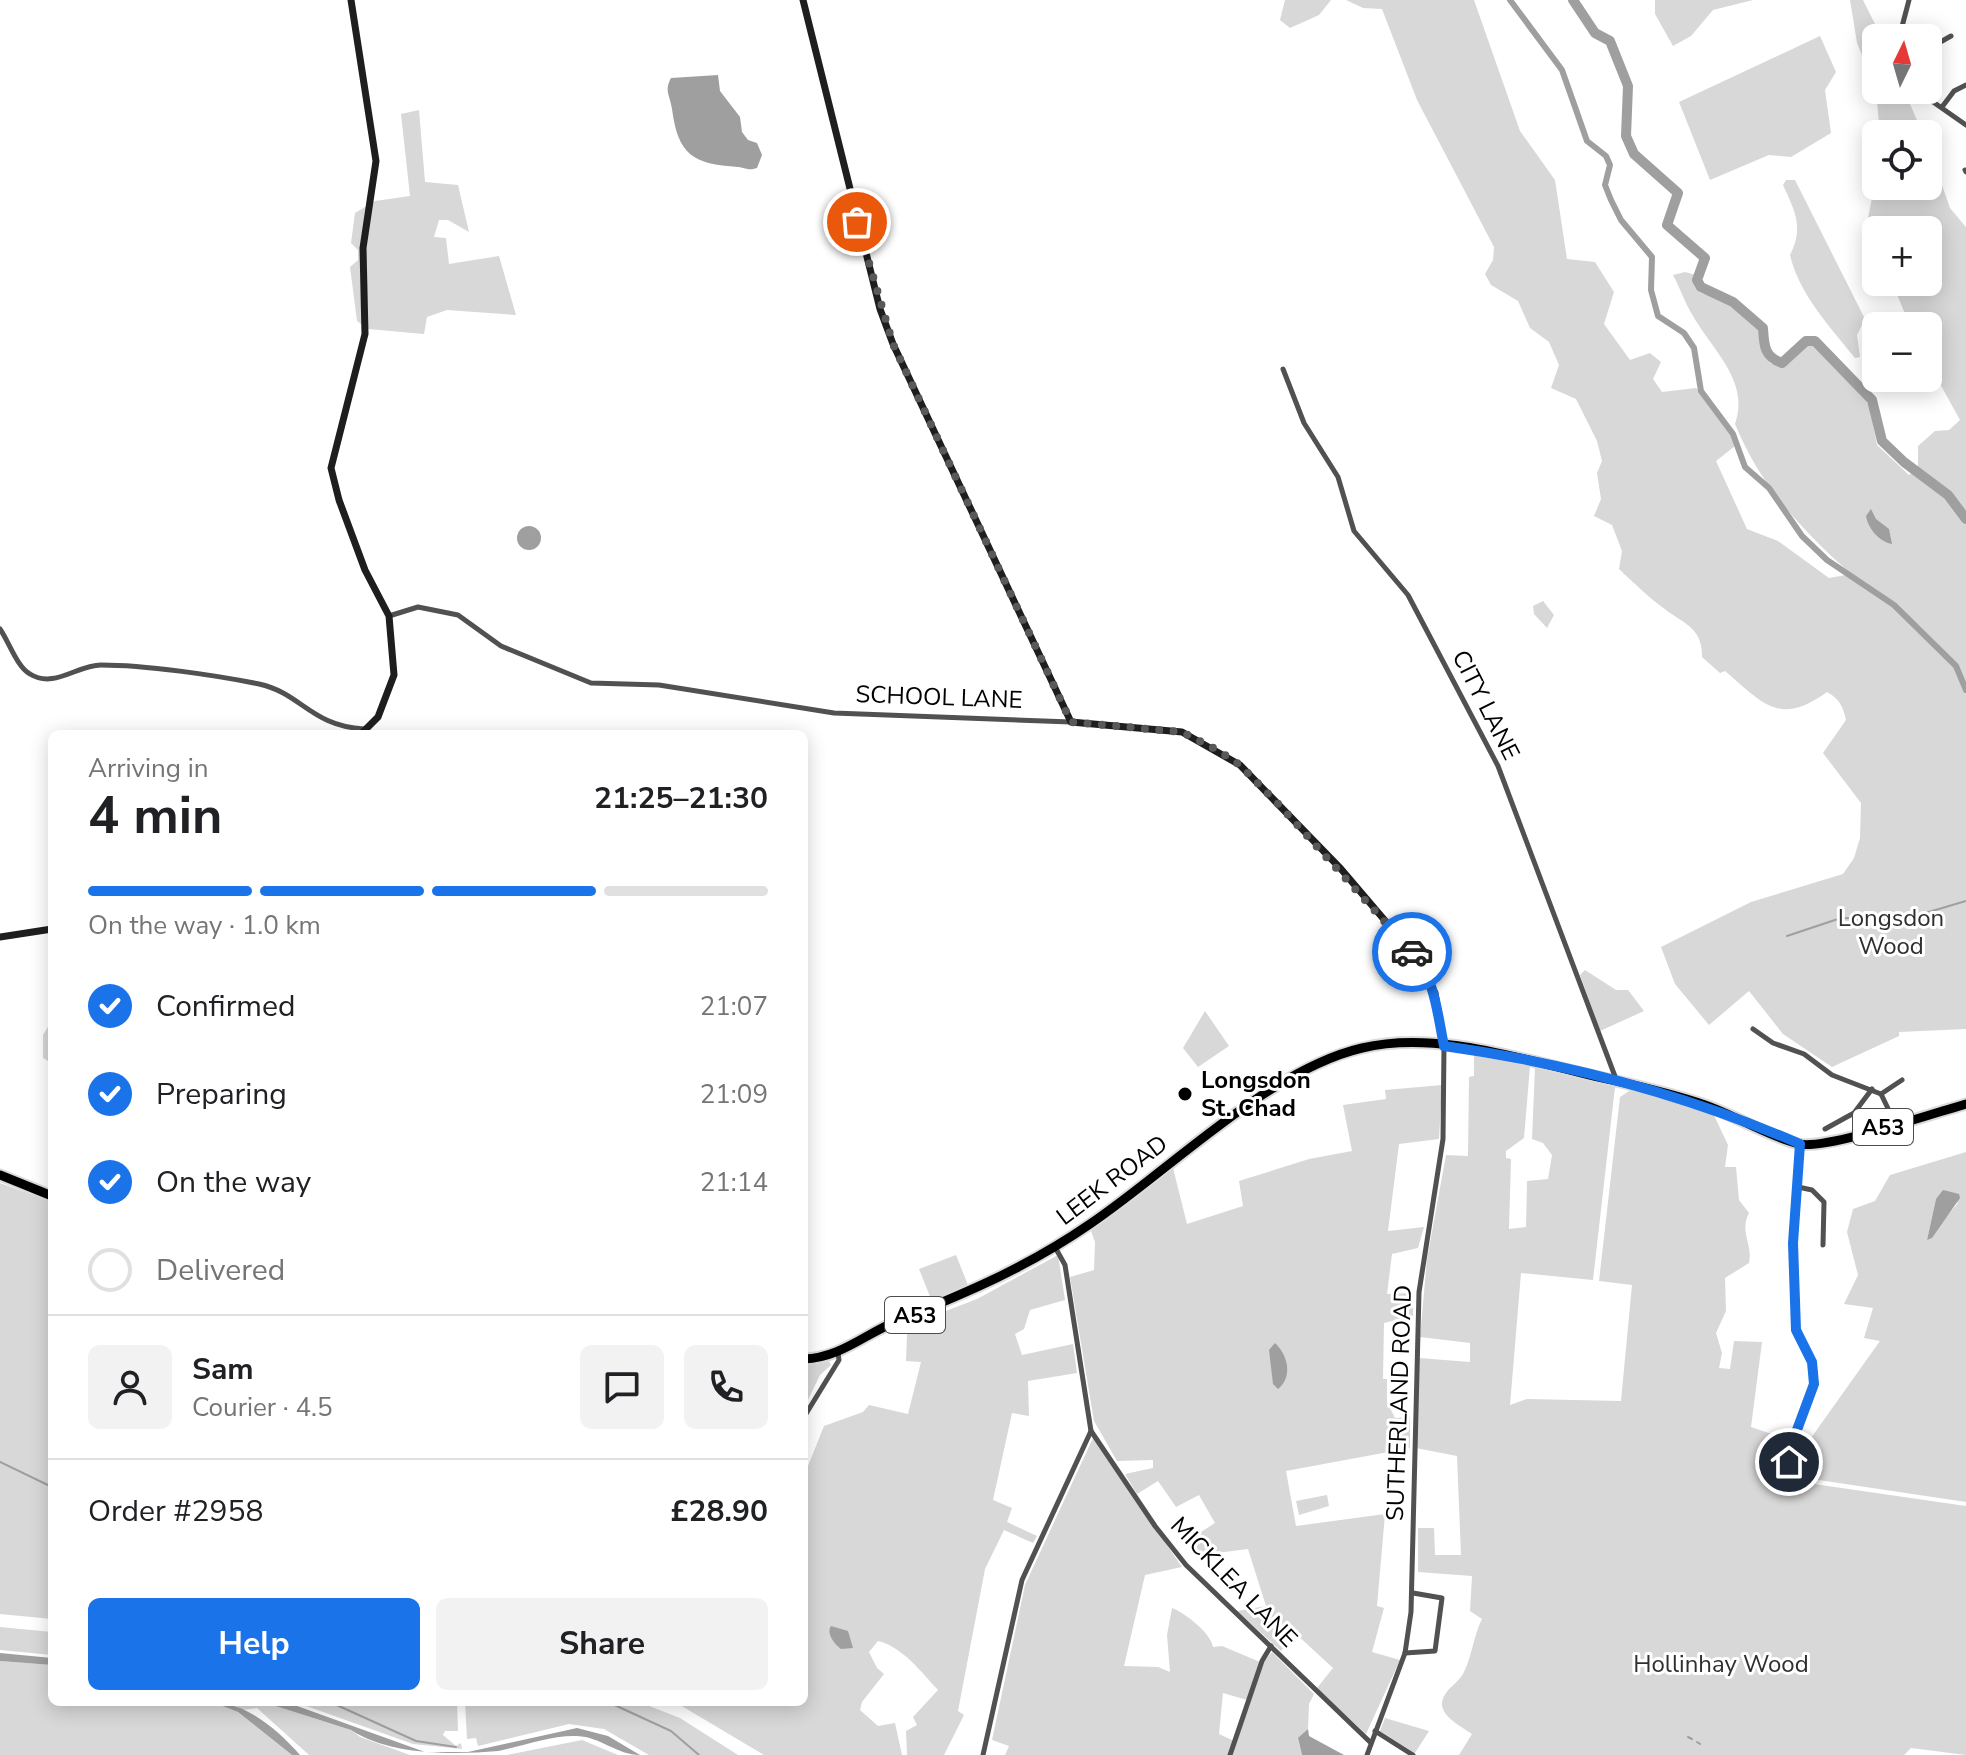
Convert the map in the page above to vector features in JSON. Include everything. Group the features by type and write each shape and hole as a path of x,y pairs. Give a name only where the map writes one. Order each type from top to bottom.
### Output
{"highway":[{"name":"LEEK ROAD","path":"808,1358 838,1353 896,1321 981,1289 1055,1247 1093,1222 1186,1149 1265,1095 1320,1064 1376,1045 1444,1046"},
{"name":"A53","path":"1444,1046 1506,1055 1697,1102 1800,1144 1817,1144 1966,1104"},
{"path":"0,1175 48,1194"}],"street":[{"path":"351,0 376,161 363,248 365,334 331,468 339,500 365,570 389,616 394,675 378,717 364,730"},
{"path":"803,0 880,309 893,344 1071,722"},
{"path":"1903,24 1909,0"},
{"path":"1942,41 1952,36"},
{"path":"1942,107 1954,91 1966,85"},
{"path":"1937,104 1966,125"},
{"name":"CITY LANE","path":"1283,369 1304,423 1338,477 1354,531 1408,595 1498,766 1617,1082"},
{"name":"SCHOOL LANE","path":"389,616 418,607 458,615 501,646 591,683 659,685 834,713 1071,722 1182,732 1240,765 1341,869 1416,957 1435,993 1444,1046"},
{"path":"0,629 22,668 44,679 64,677 98,665 223,677 270,687 288,695 321,719 356,730"},
{"path":"0,937 48,930"},
{"path":"1753,1029 1773,1043 1804,1054 1832,1075 1881,1094 1895,1123"},
{"name":"SUTHERLAND ROAD","path":"1367,1755 1405,1653 1413,1593 1419,1292 1443,1139 1444,1046"},
{"path":"1881,1094 1902,1080"},
{"path":"1825,1129 1854,1113 1872,1089"},
{"path":"1787,1478 1791,1446 1814,1384 1812,1362 1796,1330 1793,1243 1800,1144"},
{"path":"1798,1187 1812,1190 1824,1202 1823,1245"},
{"path":"983,1755 1022,1580 1091,1431 1065,1265 1055,1247"},
{"path":"808,1410 839,1360 838,1353"},
{"name":"MICKLEA LANE","path":"1091,1431 1155,1526 1186,1565 1370,1742"},
{"path":"1405,1653 1435,1651 1439,1641 1442,1598 1413,1593"},
{"path":"1230,1755 1262,1661 1271,1646"},
{"path":"1375,1731 1413,1755"}],"green space":[{"path":"1285,0 1331,0 1319,15 1290,28 1280,20"},
{"name":"Longsdon Wood","path":"1346,0 1474,0 1520,131 1555,180 1567,259 1595,262 1614,292 1604,324 1630,360 1650,353 1661,362 1653,379 1662,392 1696,388 1720,414 1735,446 1716,461 1747,529 1778,541 1829,578 1851,574 1784,506 1757,468 1735,424 1738,394 1734,380 1690,311 1673,275 1685,272 1696,275 1699,292 1729,303 1760,328 1763,353 1770,363 1781,366 1806,346 1814,346 1860,392 1869,405 1877,445 1909,475 1918,466 1918,446 1935,431 1949,430 1960,420 1942,387 1942,312 1904,312 1898,296 1942,296 1942,216 1868,216 1872,200 1942,200 1942,185 1950,208 1966,227 1966,1029 1899,1032 1899,1036 1832,1067 1783,1034 1749,991 1709,1025 1675,984 1661,947 1751,902 1843,874 1854,858 1860,838 1861,803 1823,753 1846,720 1844,711 1827,692 1796,708 1772,707 1761,701 1725,671 1720,673 1702,657 1695,632 1619,569 1622,551 1612,525 1594,516 1601,499 1597,473 1602,461 1597,441 1576,399 1551,388 1559,365 1549,342 1530,328 1518,301 1491,285 1485,274 1493,260 1494,247 1417,100 1382,9 1363,8"},
{"path":"1655,0 1753,0 1713,10 1691,36 1673,46 1655,14"},
{"path":"1850,0 1863,0 1875,24 1862,24 1862,55"},
{"path":"1820,36 1836,72 1825,90 1831,133 1791,157 1769,155 1710,180 1679,102"},
{"path":"1877,104 1910,104 1917,120 1879,120"},
{"path":"419,110 425,182 458,185 469,232 448,220 439,220 434,237 446,238 449,264 499,256 516,315 447,310 427,317 424,334 368,329 357,321 350,267 358,260 358,250 351,243 355,213 375,201 410,196 401,114"},
{"path":"1786,180 1795,180 1862,313 1862,325 1857,335 1860,357 1855,358 1800,283 1790,255 1796,236 1796,220 1783,185"},
{"path":"1543,601 1554,615 1547,628 1534,614 1533,606"},
{"path":"1585,970 1616,990 1628,990 1644,1011 1600,1031 1580,975"},
{"path":"1205,1011 1229,1046 1198,1067 1183,1048"},
{"path":"48,1027 48,1061 43,1058 43,1035"},
{"name":"Hollinhay Wood","path":"1474,1055 1530,1066 1524,1138 1506,1151 1506,1158 1511,1159 1509,1229 1526,1227 1527,1181 1548,1179 1552,1155 1543,1143 1532,1139 1535,1067 1615,1087 1593,1280 1521,1273 1510,1405 1527,1399 1621,1401 1632,1285 1599,1281 1620,1097 1631,1090 1712,1111 1728,1145 1725,1167 1736,1167 1739,1200 1749,1213 1745,1226 1749,1263 1725,1278 1726,1311 1716,1333 1722,1353 1719,1368 1730,1369 1734,1341 1762,1342 1751,1427 1790,1440 1782,1487 1800,1482 1966,1506 1966,1755 1911,1748 1904,1755 1459,1755 1472,1734 1448,1717 1442,1706 1443,1700 1463,1674 1482,1619 1470,1611 1472,1576 1418,1572 1418,1528 1434,1528 1435,1555 1461,1555 1457,1456 1416,1448 1419,1358 1470,1362 1470,1343 1420,1337 1427,1259 1446,1155 1468,1156 1469,1077 1474,1076"},
{"path":"1442,1085 1439,1139 1399,1144 1388,1231 1424,1227 1418,1248 1392,1254 1387,1294 1413,1293 1413,1316 1384,1323 1383,1379 1387,1379 1387,1402 1395,1418 1410,1417 1410,1448 1286,1471 1296,1526 1385,1514 1377,1606 1384,1608 1372,1652 1400,1660 1366,1734 1317,1688 1333,1668 1295,1633 1281,1651 1237,1611 1266,1606 1248,1549 1200,1555 1190,1539 1215,1523 1199,1495 1176,1507 1158,1481 1137,1494 1125,1474 1153,1468 1153,1460 1117,1461 1094,1421 1070,1277 1094,1270 1095,1242 1091,1231 1173,1168 1187,1224 1243,1206 1239,1181 1309,1159 1352,1151 1343,1105 1386,1099 1385,1090"},
{"path":"1966,1152 1966,1502 1789,1474 1795,1442 1806,1445 1880,1341 1864,1338 1873,1308 1844,1304 1858,1275 1847,1232 1853,1209 1875,1201 1890,1175","holes":["1943,1191 1958,1203 1927,1240 1936,1199"]},
{"path":"0,1183 48,1201 48,1619 0,1614"},
{"path":"956,1255 970,1290 933,1304 919,1269"},
{"path":"1058,1255 1065,1300 1030,1310 1024,1329 1015,1334 1022,1355 1073,1344 1077,1373 1028,1381 1029,1416 1012,1413 993,1500 1012,1508 1007,1522 1037,1536 1033,1543 1004,1530 985,1569 958,1711 964,1715 944,1755 907,1755 906,1731 917,1725 913,1717 938,1690 903,1654 878,1641 869,1652 877,1668 884,1674 862,1702 860,1710 878,1726 895,1723 902,1755 764,1755 682,1706 808,1706 808,1466 824,1426 863,1412 869,1405 908,1414 921,1362 906,1361 907,1334 899,1329 977,1299"},
{"path":"829,1361 831,1365 820,1375 808,1400 808,1365"},
{"path":"1093,1438 1182,1567 1145,1575 1124,1666 1158,1667 1170,1672 1167,1635 1172,1608 1197,1624 1213,1647 1222,1646 1260,1662 1247,1700 1223,1693 1219,1734 1234,1741 1228,1755 1005,1755 1009,1746 992,1740 1025,1585"},
{"path":"1327,1495 1329,1506 1299,1515 1296,1501"},
{"path":"0,1627 48,1632 48,1655 0,1650"},
{"path":"1272,1652 1314,1694 1309,1704 1308,1729 1298,1739 1302,1755 1232,1755 1263,1663"},
{"path":"0,1661 48,1665 48,1706 222,1706 238,1712 292,1755 0,1755"},
{"path":"236,1706 276,1706 351,1730 360,1737 410,1755 309,1755 257,1708 242,1710"},
{"path":"306,1706 457,1706 458,1731 445,1731 443,1735 456,1746 461,1743 462,1749 413,1744"},
{"path":"465,1706 649,1706 680,1718 738,1755 649,1755 604,1729 569,1724 478,1746 476,1738 467,1739"},
{"path":"1385,1718 1429,1731 1415,1753 1380,1731"},
{"path":"582,1740 618,1755 507,1755"}],"shaded area":[{"path":"718,75 720,91 740,117 742,132 748,140 757,143 762,155 757,168 722,166 699,159 690,154 679,137 668,93 671,78"},
{"path":"1871,509 1876,519 1889,529 1892,544 1879,538 1869,526 1866,516"},
{"path":"529,526 538,529 541,538 538,547 529,550 520,547 517,538 520,529"},
{"path":"1943,1190 1959,1194 1960,1198 1932,1238 1927,1240 1936,1199"},
{"path":"1275,1343 1287,1366 1286,1378 1278,1389 1273,1384 1269,1350"},
{"path":"831,1626 848,1631 853,1648 838,1647 830,1635"},
{"path":"0,1653 48,1658 48,1665 0,1661"},
{"path":"222,1706 234,1706 249,1712 282,1736 300,1755 292,1755 238,1712"},
{"path":"276,1706 297,1706 424,1752 383,1744 351,1730"},
{"path":"577,1728 608,1736 640,1755 577,1736 547,1739 498,1751 461,1753 430,1752 468,1752"},
{"path":"1308,1729 1309,1736 1344,1755 1302,1755 1298,1738"}],"waterway":[{"path":"1510,0 1562,70 1587,141 1606,156 1610,165 1605,185 1611,200 1621,220 1652,257 1651,290 1658,316 1684,333 1694,348 1701,391 1733,434 1745,467 1769,488 1802,536 1827,560 1894,605 1956,666 1966,690"},
{"path":"1573,0 1595,33 1610,41 1628,86 1626,136 1634,154 1678,193 1667,225 1705,258 1697,280 1701,287 1733,302 1763,328 1766,350 1782,363 1806,341 1815,341 1872,400 1882,441 1948,495 1966,519"},
{"path":"1787,936 1841,918 1905,919 1966,901"},
{"path":"0,1462 48,1485"},
{"path":"339,1706 416,1741 456,1747"},
{"path":"617,1706 671,1731 699,1755"},
{"path":"1688,1737 1692,1739"}],"way so far":[{"path":"857,222 880,309 893,344 1071,722 1182,732 1240,765 1341,869 1412,952"}],"place":[{"name":"Longsdon St. Chad","path":"1185,1094"}],"route":[{"path":"1412,952 1429,977 1435,993 1444,1046 1533,1061 1697,1102 1800,1144 1793,1243 1796,1330 1812,1362 1814,1384 1791,1446 1789,1462"}]}
